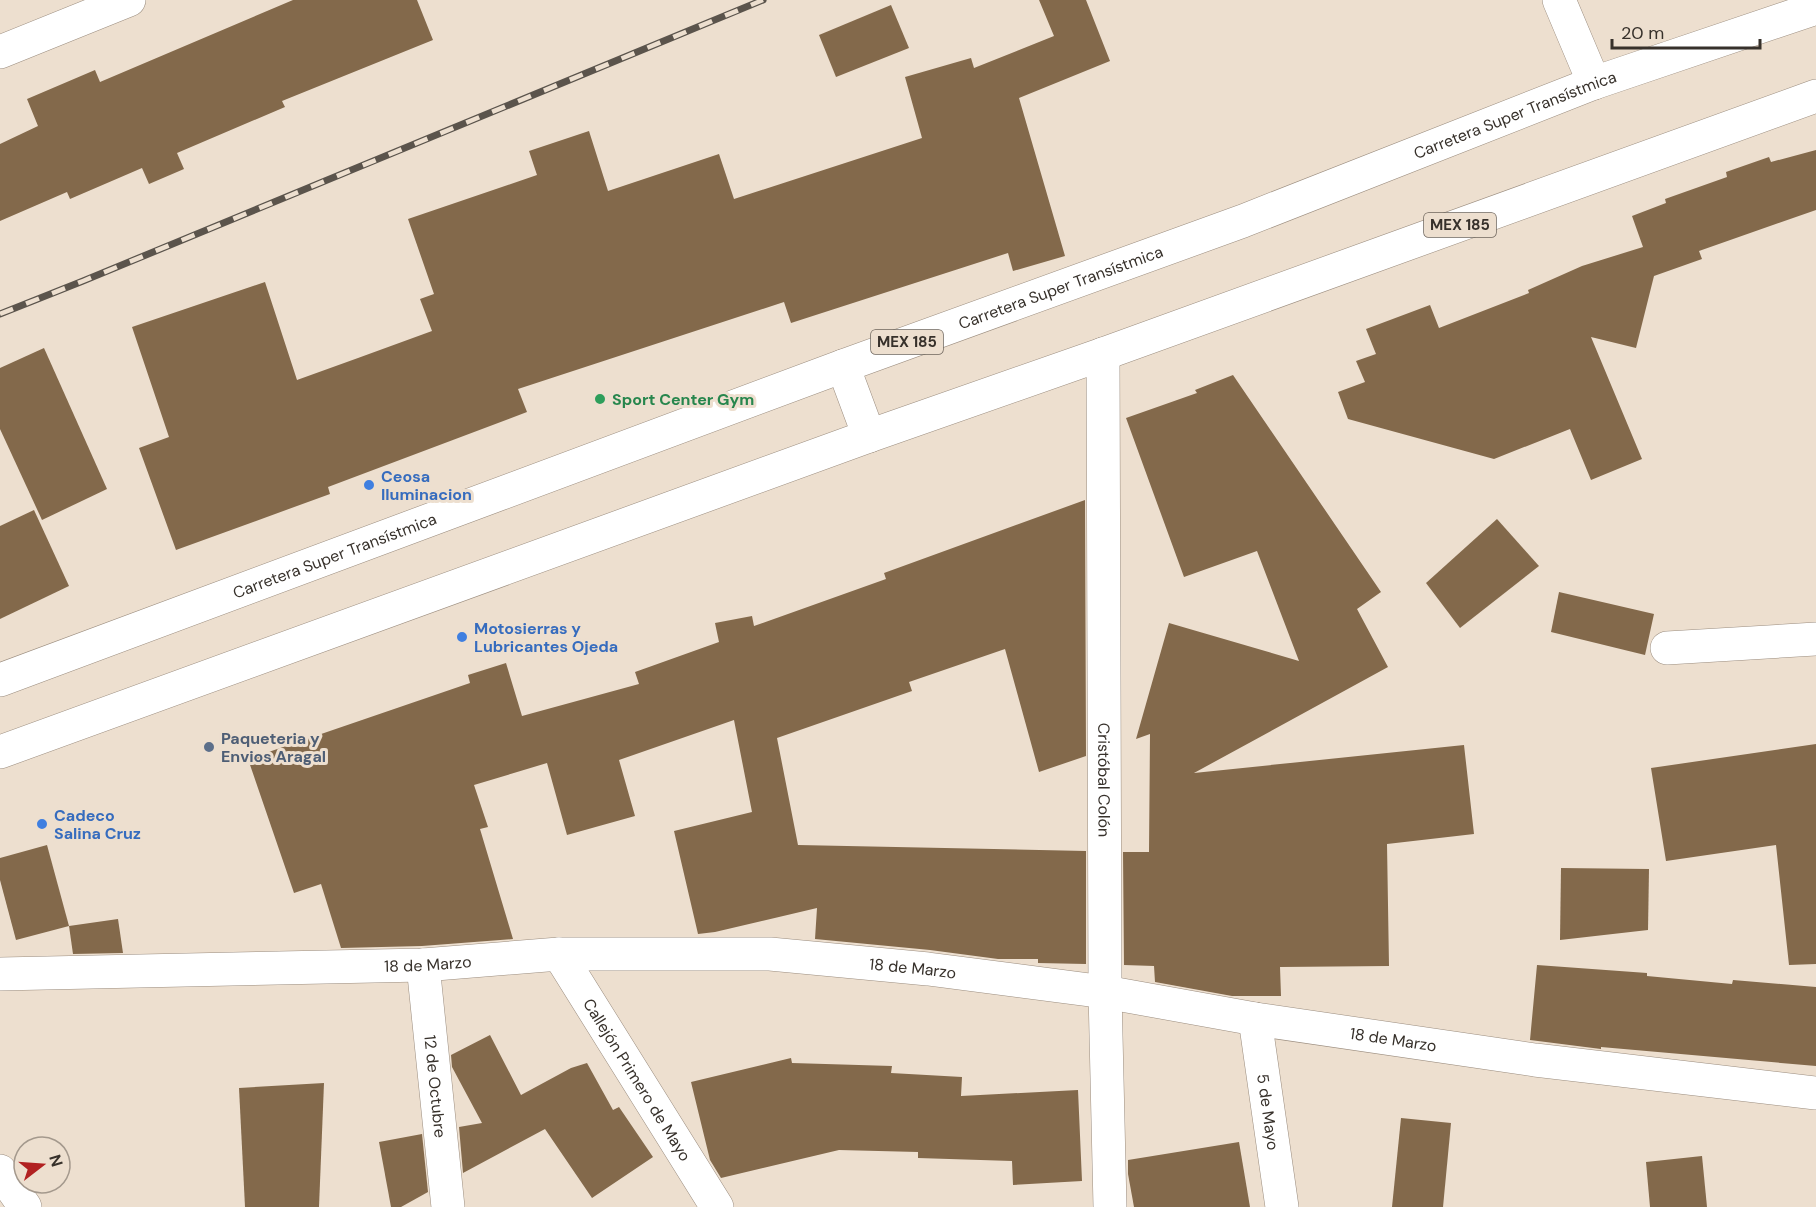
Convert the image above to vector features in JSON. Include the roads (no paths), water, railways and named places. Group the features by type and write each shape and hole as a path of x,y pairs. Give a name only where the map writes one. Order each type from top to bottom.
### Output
{"main road":[{"path":"0,52 129,0"},
{"path":"1559,0 1594,84"},
{"name":"Carretera Super Transístmica","path":"0,680 843,366 1243,221 1594,84 1816,8"},
{"name":"MEX 185","path":"0,752 869,436 1103,354 1816,96"},
{"name":"Cristóbal Colón","path":"1103,354 1105,992 1110,1207"},
{"path":"843,366 869,436"},
{"path":"1667,648 1816,639"},
{"name":"18 de Marzo","path":"0,974 423,965 559,954 770,954 928,969 1105,992 1255,1019 1535,1060 1816,1093"},
{"name":"Callejón Primero de Mayo","path":"559,954 717,1207"},
{"name":"12 de Octubre","path":"423,965 448,1207"},
{"name":"5 de Mayo","path":"1255,1019 1282,1207"},
{"path":"0,1171 25,1207"}],"railway":[{"path":"0,314 763,0"}],"place":[{"name":"Sport Center Gym","path":"600,399"},
{"name":"Ceosa Iluminacion","path":"369,485"},
{"name":"Motosierras y Lubricantes Ojeda","path":"462,637"},
{"name":"Paqueteria y Envios Aragal","path":"209,747"},
{"name":"Cadeco Salina Cruz","path":"42,824"}]}
